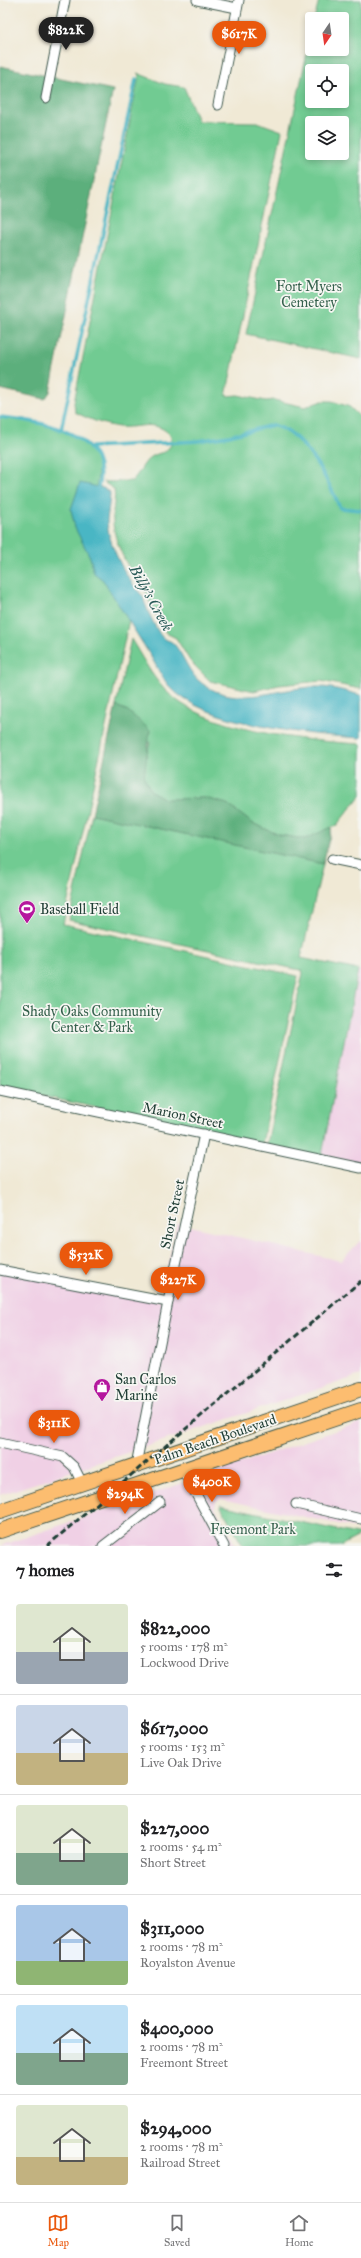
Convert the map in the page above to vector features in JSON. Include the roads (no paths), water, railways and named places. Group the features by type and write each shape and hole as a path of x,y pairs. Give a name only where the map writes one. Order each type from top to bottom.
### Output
{"main road":[{"name":"Palm Beach Boulevard","path":"0,1512 361,1389"},
{"path":"183,1470 189,1460 196,1455 285,1424 314,1405"},
{"name":"Palm Beach Boulevard","path":"0,1531 361,1410"},
{"path":"0,1525 60,1505 73,1496 82,1483"}],"street":[{"path":"46,98 65,0"},
{"path":"197,0 238,4 218,106"},
{"path":"332,859 361,865"},
{"name":"Marion Street","path":"0,1091 361,1168"},
{"name":"Short Street","path":"136,1465 168,1302 204,1134"},
{"path":"0,1270 168,1302"},
{"path":"0,1443 63,1458 74,1467 82,1483"},
{"path":"183,1470 224,1546"},
{"path":"103,1546 160,1502"},
{"path":"296,1504 361,1519"}],"water":[{"path":"80,483 103,488 110,492 107,520 108,529 110,539 119,561 131,581 143,596 148,611 160,634 163,638 172,642 177,648 190,670 198,680 217,692 231,695 260,695 304,688 324,687 361,695 361,738 287,731 231,719 206,710 185,699 169,686 103,580 94,573 90,557 75,528 71,509"}],"waterway":[{"path":"61,430 136,79"},
{"name":"Billy's Creek","path":"0,417 35,422 54,427 71,434 85,443 95,456 100,472 97,492"},
{"path":"91,447 198,441 229,436 273,425 290,433 305,448 319,467 340,508 361,510"}],"railway":[{"path":"47,1546 361,1281"}],"place":[{"name":"Baseball Field","path":"27,924"},
{"name":"San Carlos Marine","path":"102,1402"}],"park label":[{"name":"Fort Myers Cemetery","path":"309,294"},
{"name":"Shady Oaks Community Center & Park","path":"92,1020"},
{"name":"Freemont Park","path":"253,1529"}]}
